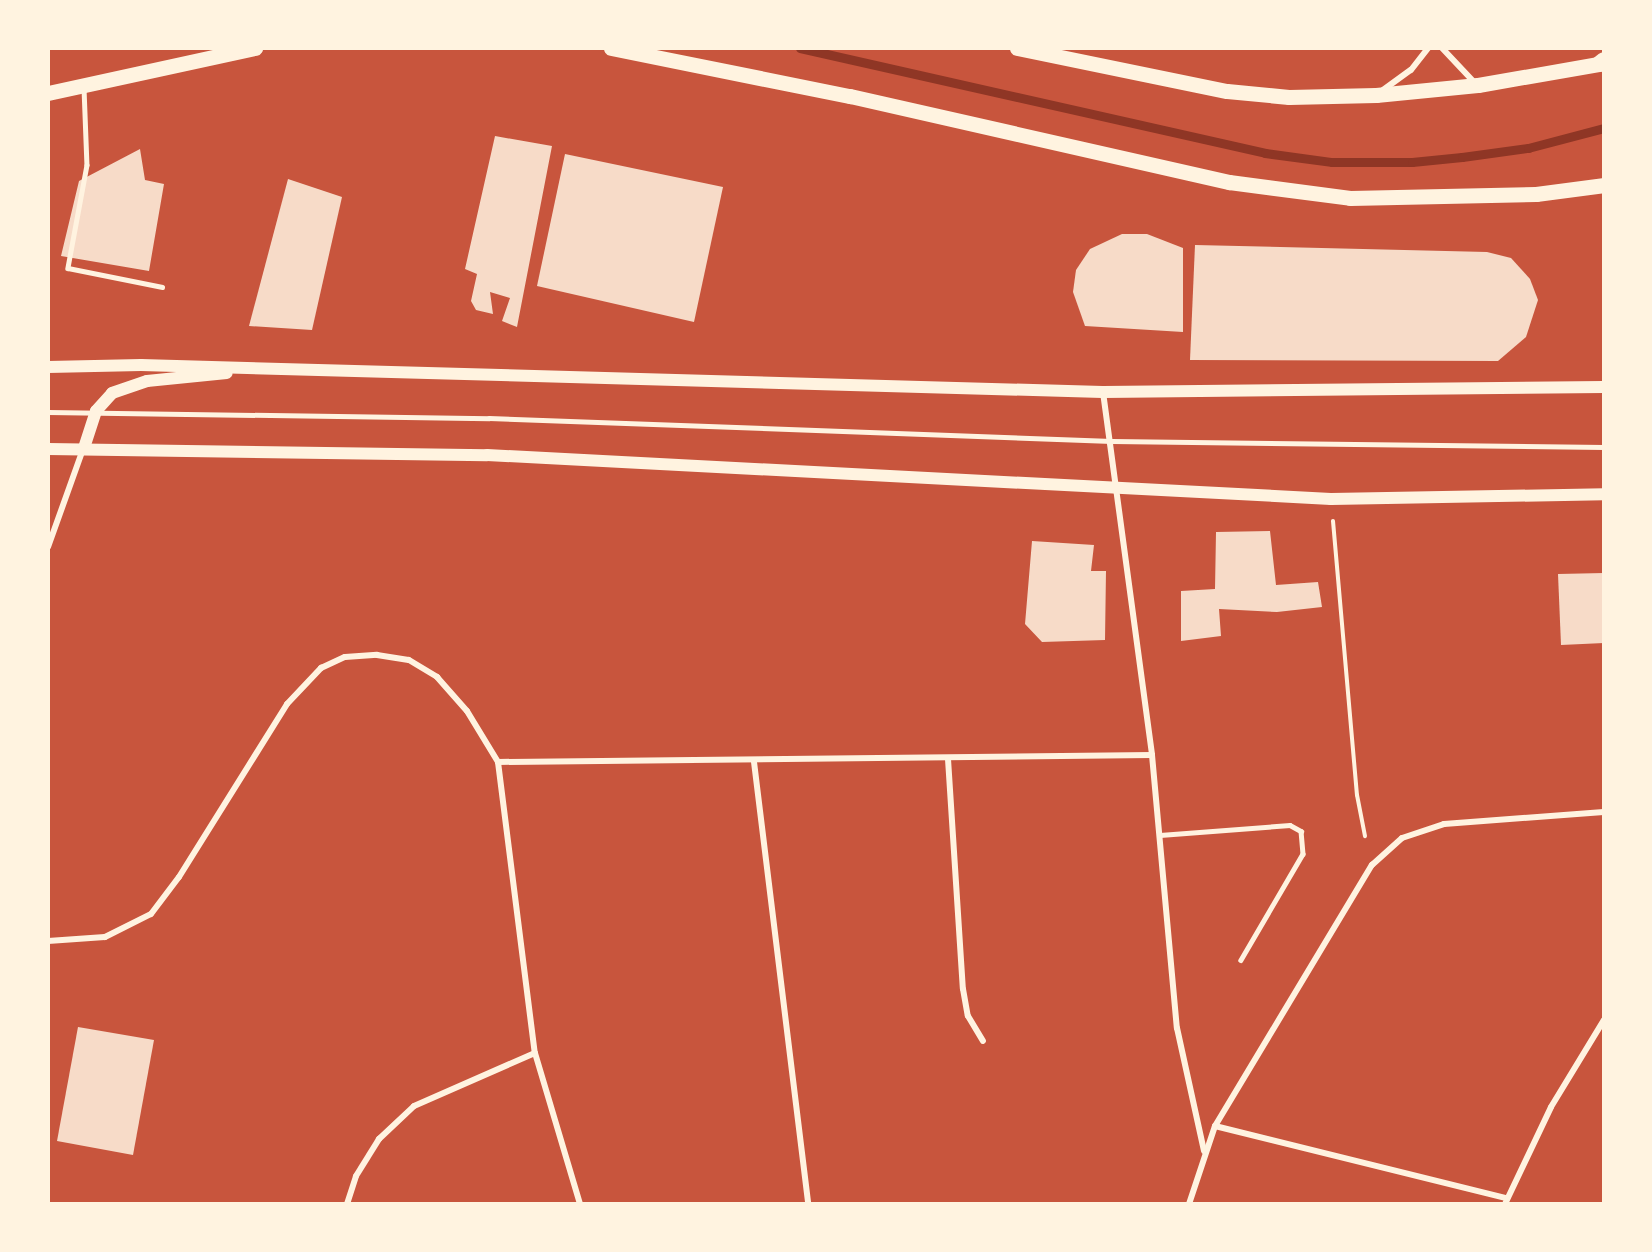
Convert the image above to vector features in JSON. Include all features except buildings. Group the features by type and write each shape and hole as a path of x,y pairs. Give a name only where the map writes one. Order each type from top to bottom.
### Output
{"main road":[{"path":"48,93 255,48"},
{"path":"611,48 850,96 1229,182 1350,198 1536,194 1604,185"},
{"path":"1017,48 1227,91 1289,97 1376,95 1478,86 1602,62"},
{"path":"48,367 267,368 1103,392 1604,387"},
{"path":"84,448 96,411 112,393 147,381 267,368"},
{"path":"48,449 487,455 1117,486 1331,499 1604,494"}],"street":[{"path":"1376,95 1411,70 1428,48"},
{"path":"1442,48 1453,64 1478,86"},
{"path":"1103,392 1112,441 1152,755 1177,1028 1204,1151"},
{"path":"48,547 84,448"},
{"path":"48,940 105,937 151,914 179,877 287,704 321,668 345,657 377,655 409,660 437,677 468,711 498,762 535,1053 580,1204"},
{"path":"498,762 754,762 1152,755"},
{"path":"948,759 963,989 968,1016 983,1041"},
{"path":"754,762 808,1204"},
{"path":"1189,1204 1204,1151 1215,1126 1372,865 1402,838 1444,824 1604,812"},
{"path":"1215,1126 1506,1201 1551,1107 1604,1020"},
{"path":"347,1204 356,1176 379,1139 414,1106 535,1053"}],"lane":[{"path":"84,85 87,165 68,268 162,287"},
{"path":"48,412 489,418 1112,441 1604,447"},
{"path":"1160,835 1290,825 1301,831 1303,854 1240,960"}],"path":[{"path":"1331,499 1357,795 1365,836"}],"waterway":[{"path":"800,48 1265,153 1332,162 1412,162 1462,157 1528,148 1604,128"}]}
